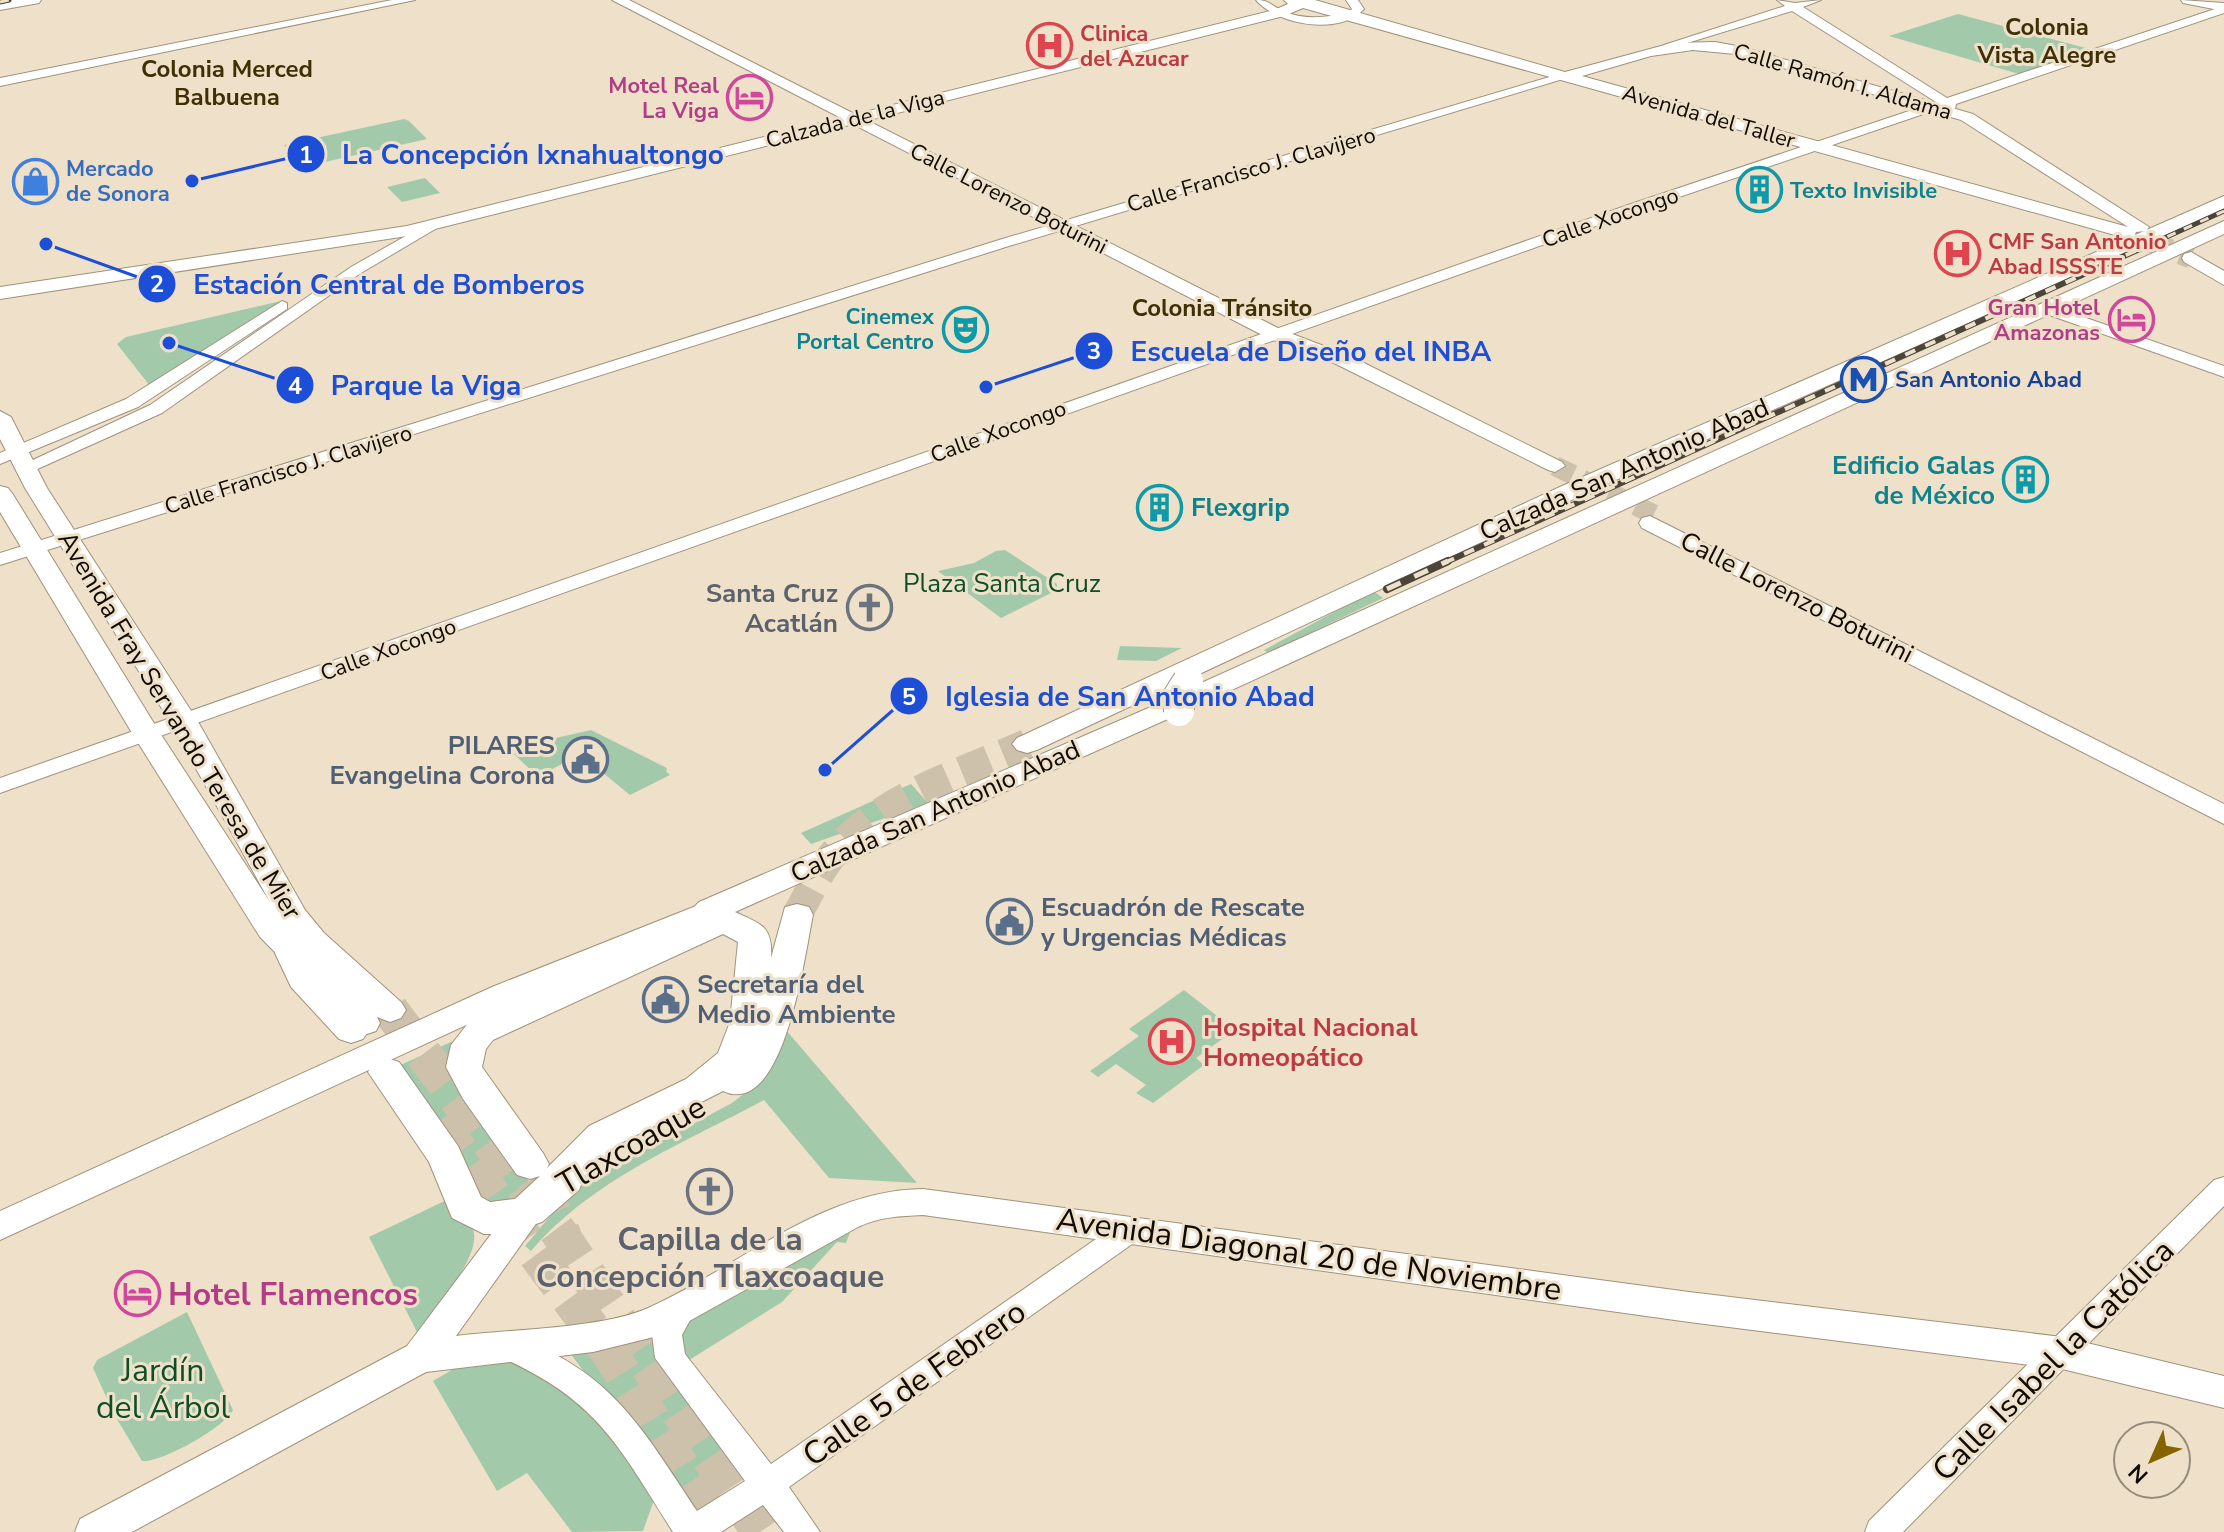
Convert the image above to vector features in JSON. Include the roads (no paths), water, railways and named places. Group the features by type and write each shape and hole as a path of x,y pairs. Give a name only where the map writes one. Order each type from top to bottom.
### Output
{"highway":[{"name":"Calzada San Antonio Abad","path":"1027,744 1269,629 1600,478 2224,202"},
{"name":"Calzada San Antonio Abad","path":"673,943 711,910 1180,704 2224,227"},
{"path":"1180,704 1259,644 1269,629"},
{"name":"Tlaxcoaque","path":"536,1188 728,1089 748,1073 770,1038 787,948 797,915"},
{"path":"386,1072 445,1156 466,1207 484,1218 506,1218 536,1188 601,1137 698,1088 735,1059 744,1040 755,942 751,933 723,920 494,1023 481,1031 469,1045 464,1067 536,1188"},
{"path":"292,953 303,978 368,1021"}],"main road":[{"path":"0,6 34,0"},
{"name":"Calle Lorenzo Boturini","path":"619,0 1313,351 1345,371 1550,468"},
{"path":"2188,0 2224,8"},
{"name":"Calzada de la Viga","path":"0,293 361,239 432,225 1279,13 1308,2"},
{"name":"Avenida del Taller","path":"1308,2 1350,8 1519,63 1815,146 2134,230"},
{"name":"Calle Francisco J. Clavijero","path":"1567,76 1670,45"},
{"name":"Calle Ramón I. Aldama","path":"1670,45 1737,50 1939,104 1967,117 2134,230"},
{"path":"1519,63 1563,68 1603,65"},
{"path":"2224,271 2194,256 2224,279"},
{"name":"Avenida Fray Servando Teresa de Mier","path":"0,417 15,459 183,720 293,917 368,1021"},
{"path":"15,459 35,549"},
{"name":"Avenida Fray Servando Teresa de Mier","path":"0,493 146,733 271,929 292,953"},
{"name":"Calle Lorenzo Boturini","path":"1656,520 1915,647 1944,672 2224,815"},
{"path":"0,1226 503,995 711,910"},
{"name":"Tlaxcoaque","path":"420,1357 536,1188"},
{"name":"Avenida Diagonal 20 de Noviembre","path":"420,1357 631,1330 680,1311 867,1207 889,1202 923,1202 1689,1307 2062,1353 2224,1392"},
{"path":"94,1532 420,1357"}],"street":[{"path":"0,82 409,0"},
{"name":"Calzada de la Viga","path":"1262,0 1268,8 1279,13 1321,20 1350,8"},
{"name":"Calle Francisco J. Clavijero","path":"1670,45 1788,3 1815,0"},
{"path":"1788,3 1939,104"},
{"name":"Calle Xocongo","path":"0,786 1275,334 2224,8"},
{"name":"Calle Francisco J. Clavijero","path":"0,559 1062,226 1567,76"},
{"name":"Calzada de la Viga","path":"15,459 156,409 356,270 432,225"},
{"path":"15,459 132,403 340,268 365,249 366,245 361,239"},
{"path":"2046,309 2224,372"},
{"name":"Calle Isabel la Católica","path":"1881,1532 2224,1188"},
{"name":"Calle 5 de Febrero","path":"692,1532 768,1484 1132,1229"},
{"path":"680,1311 667,1334 670,1358 804,1532"},
{"path":"503,1345 540,1360 573,1379 598,1402 626,1432 692,1532"}],"tunnel":[{"path":"2128,233 2156,244"},
{"path":"2151,242 2156,244"},
{"path":"2156,244 2191,258"},
{"path":"1555,466 1661,518"},
{"path":"797,915 829,859 876,816 925,788 1027,744"},
{"path":"390,1010 563,1238 760,1532"},
{"path":"438,1122 609,1352 722,1532"},
{"path":"536,1178 563,1238"}],"railway":[{"path":"0,2 9,0"},
{"path":"2151,244 2224,211"},
{"path":"1444,563 2155,242"},
{"path":"1387,589 1448,561"}],"place":[{"name":"Clinica del Azucar","path":"1049,46"},
{"name":"Motel Real La Viga","path":"750,98"},
{"name":"Mercado de Sonora","path":"35,181"},
{"name":"La Concepción Ixnahualtongo","path":"192,181"},
{"name":"Texto Invisible","path":"1759,190"},
{"name":"Estación Central de Bomberos","path":"46,244"},
{"name":"CMF San Antonio Abad ISSSTE","path":"1957,254"},
{"name":"Gran Hotel Amazonas","path":"2131,320"},
{"name":"Cinemex Portal Centro","path":"965,329"},
{"name":"Parque la Viga","path":"169,343"},
{"name":"San Antonio Abad","path":"1864,379"},
{"name":"Escuela de Diseño del INBA","path":"986,387"},
{"name":"Edificio Galas de México","path":"2026,480"},
{"name":"Flexgrip","path":"1160,507"},
{"name":"Santa Cruz Acatlán","path":"869,608"},
{"name":"PILARES Evangelina Corona","path":"586,760"},
{"name":"Iglesia de San Antonio Abad","path":"825,770"},
{"name":"Escuadrón de Rescate y Urgencias Médicas","path":"1010,922"},
{"name":"Secretaría del Medio Ambiente","path":"666,999"},
{"name":"Hospital Nacional Homeopático","path":"1172,1042"},
{"name":"Capilla de la Concepción Tlaxcoaque","path":"710,1192"},
{"name":"Hotel Flamencos","path":"137,1294"}],"district":[{"name":"Colonia Vista Alegre","path":"2047,41"},
{"name":"Colonia Merced Balbuena","path":"227,83"},
{"name":"Colonia Tránsito","path":"1222,308"}],"park label":[{"name":"Plaza Santa Cruz","path":"1002,583"},
{"name":"Jardín del Árbol","path":"163,1388"}]}
